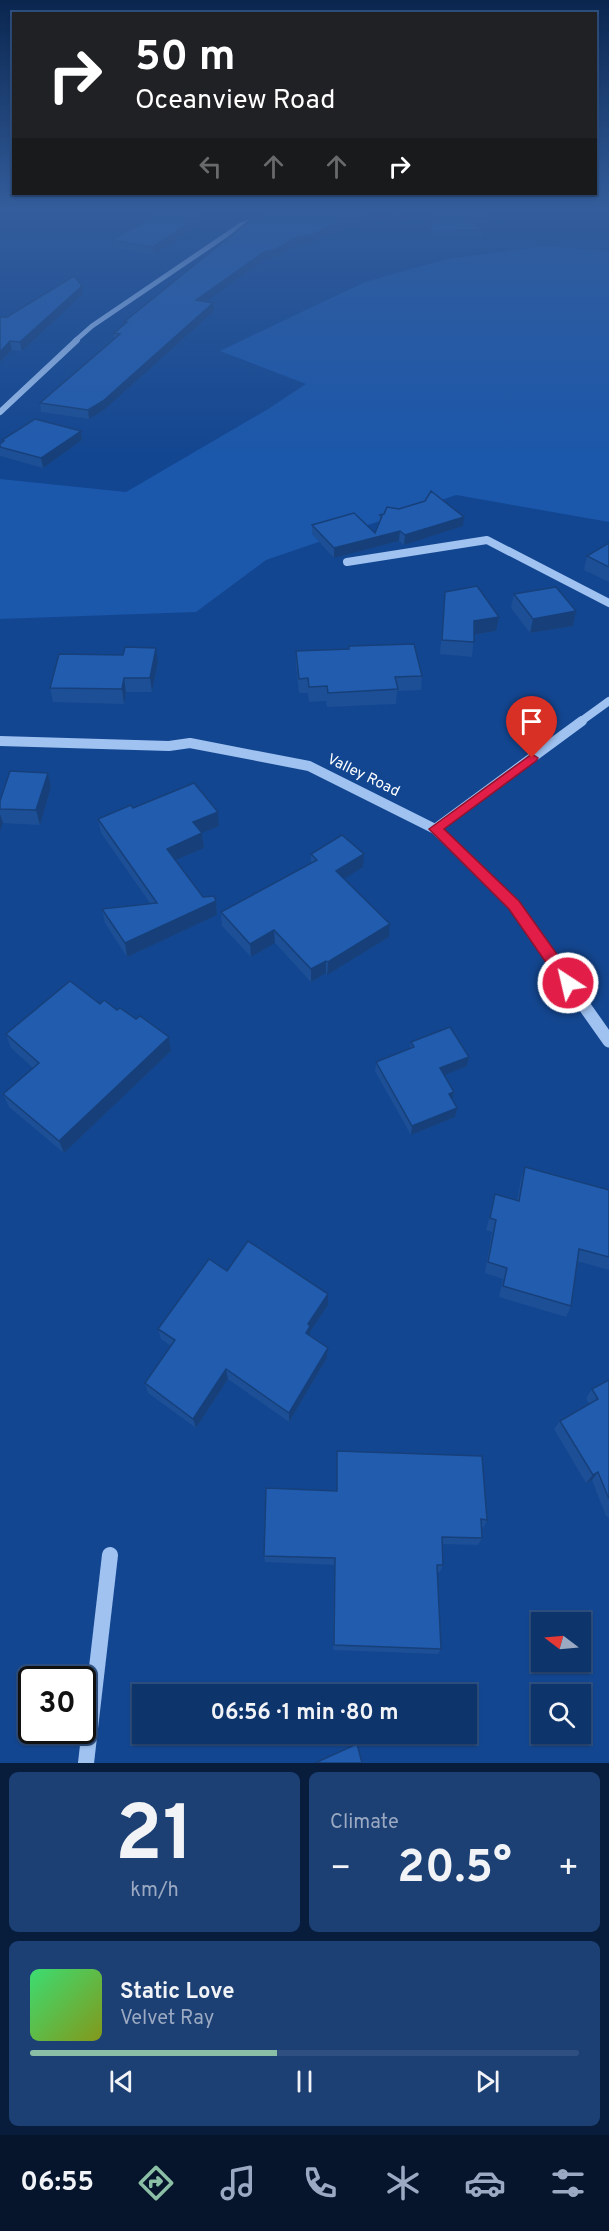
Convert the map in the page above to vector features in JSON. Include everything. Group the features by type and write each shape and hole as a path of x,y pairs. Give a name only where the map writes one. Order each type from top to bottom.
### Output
{"street":[{"path":"0,412 92,326 145,290"},
{"path":"347,562 487,540 609,603"},
{"path":"435,829 609,701"},
{"name":"Valley Road","path":"0,741 169,746 190,743 309,766 435,829 514,905 609,1041"},
{"path":"86,1763 110,1555"}],"shaded area":[{"path":"348,290 609,290 609,522 456,495 266,560 196,612 0,619 0,479 126,492 268,409 306,384 220,351"}],"building":[{"path":"51,290 77,290 20,342 10,341 0,352 0,317 7,317"},
{"path":"163,290 210,290 196,300 213,303 103,401 88,410 40,403 120,334 114,333 127,322 124,322"},
{"path":"35,419 81,431 41,458 0,447 4,441 2,440"},
{"path":"431,491 464,517 405,535 400,531 334,548 312,525 354,513 375,533 382,516 380,515 384,514 387,507 399,509 425,501"},
{"path":"609,543 609,567 587,556"},
{"path":"477,586 499,617 474,621 474,642 442,640 445,592"},
{"path":"556,587 576,611 533,619 514,594"},
{"path":"414,644 422,676 395,677 398,689 328,693 327,686 309,687 308,678 299,679 296,651 349,649 349,646"},
{"path":"125,647 156,648 150,678 124,678 122,689 50,688 59,654 123,655"},
{"path":"10,771 48,773 36,810 0,809 0,801"},
{"path":"194,783 218,812 193,822 202,833 167,849 203,897 214,896 216,901 125,943 102,909 157,903 98,819 131,805 133,808"},
{"path":"342,835 364,854 336,871 390,924 328,962 311,969 274,930 250,944 221,912 317,860 311,854"},
{"path":"70,981 100,1004 104,1000 117,1010 120,1008 136,1019 140,1016 169,1037 59,1141 3,1094 39,1063 6,1034"},
{"path":"450,1027 469,1057 440,1068 454,1092 449,1094 457,1108 412,1126 376,1062 414,1047 411,1042"},
{"path":"525,1167 609,1190 609,1257 579,1249 571,1306 503,1286 507,1268 488,1262 496,1220 490,1218 495,1194 519,1201"},
{"path":"248,1241 328,1294 308,1324 310,1326 306,1333 328,1348 289,1413 226,1369 193,1419 145,1383 175,1340 158,1329 209,1259 227,1271"},
{"path":"609,1380 609,1499 598,1472 593,1475 560,1421 598,1399 592,1389"},
{"path":"337,1451 482,1456 487,1520 481,1519 482,1538 442,1537 443,1565 437,1565 441,1649 334,1645 335,1558 264,1556 266,1488 337,1491"},
{"path":"357,1744 362,1763 315,1763"}],"route":[{"path":"532,758 435,829 514,905 568,983"}]}
